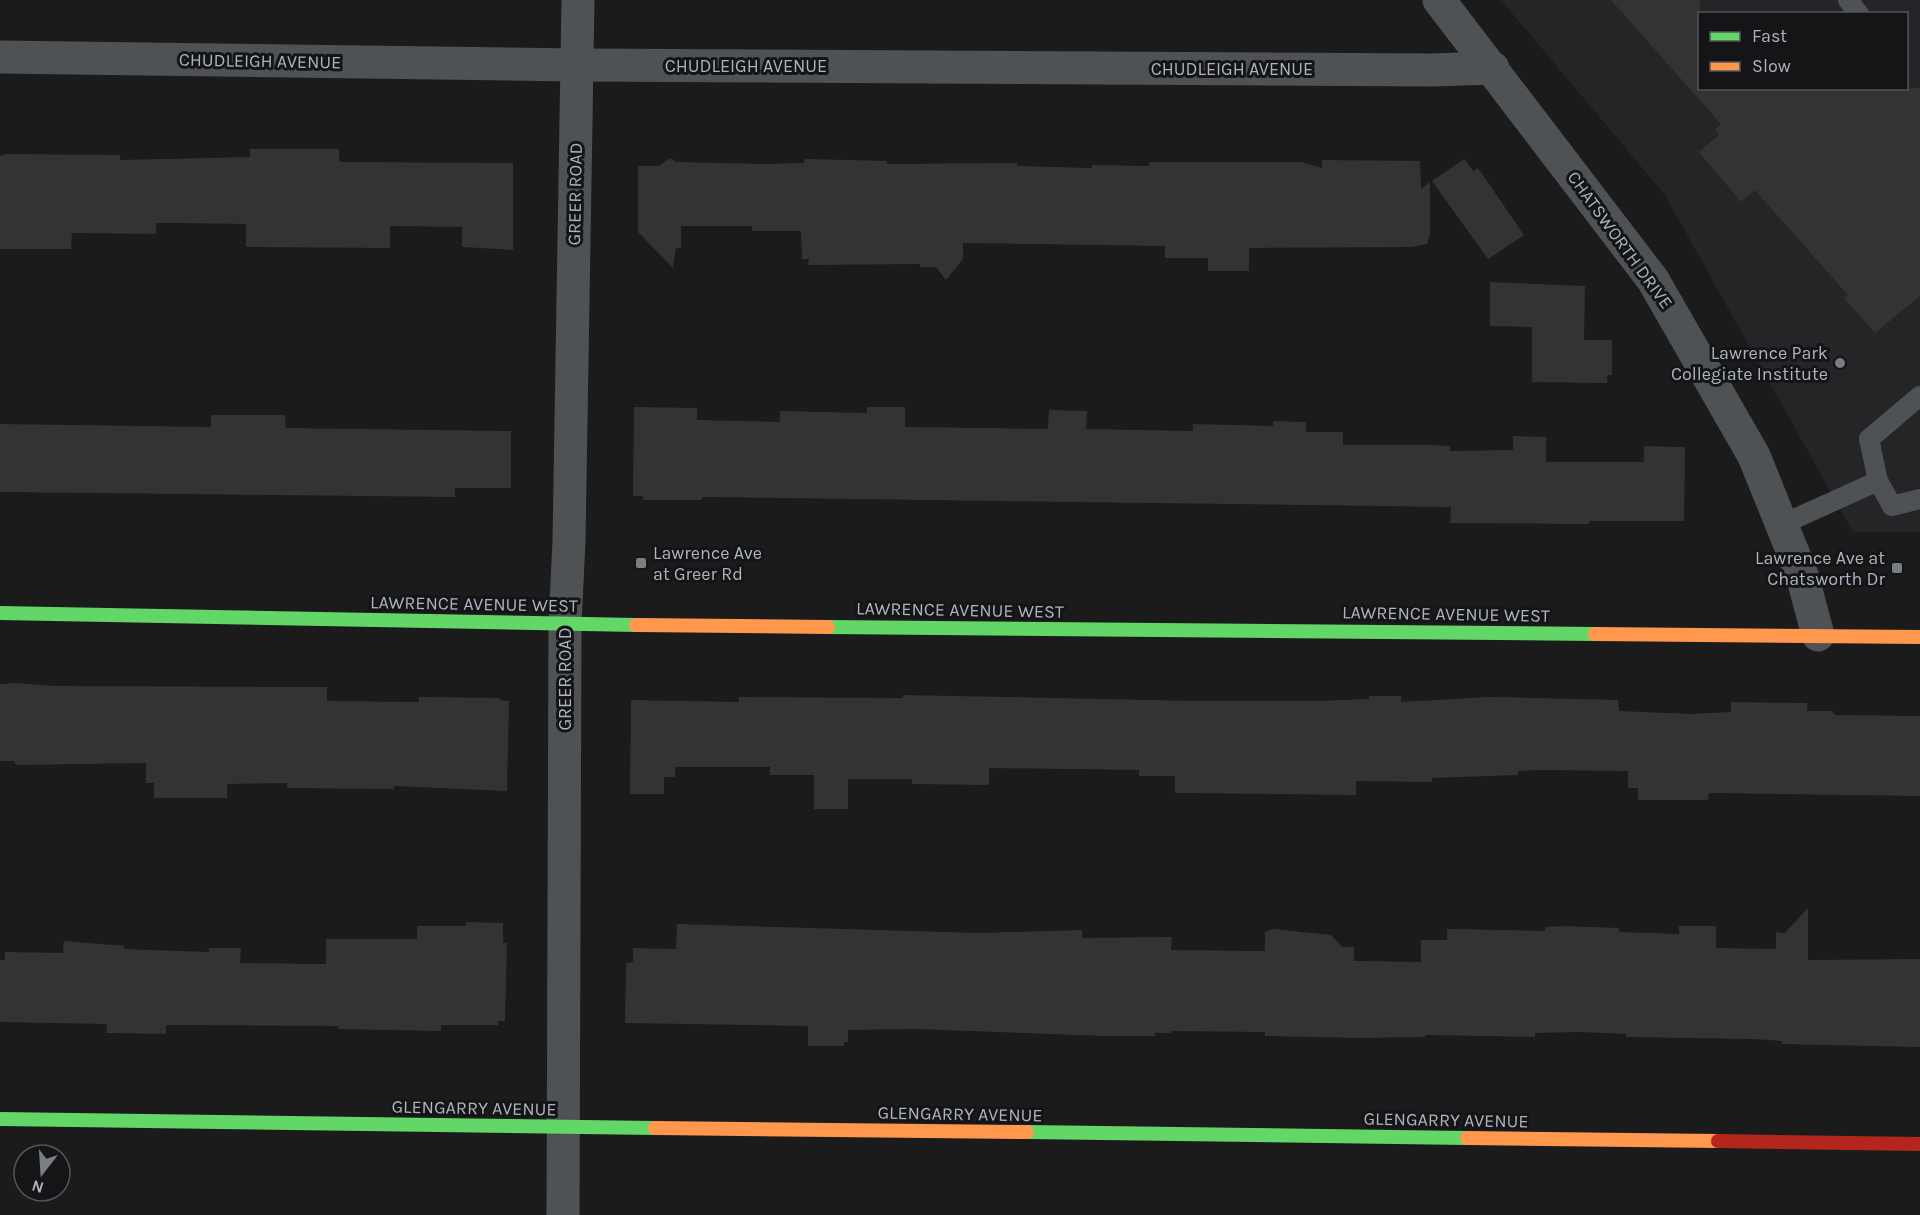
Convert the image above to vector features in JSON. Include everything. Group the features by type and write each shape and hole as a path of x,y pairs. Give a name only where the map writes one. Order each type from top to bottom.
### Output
{"main road":[{"name":"LAWRENCE AVENUE WEST","path":"0,613 565,624 1920,637"},
{"name":"GLENGARRY AVENUE","path":"0,1119 1920,1144"}],"street":[{"name":"GREER ROAD","path":"563,1215 565,624 569,541 578,0"},
{"name":"CHATSWORTH DRIVE","path":"1439,0 1653,280 1750,449 1783,524 1802,575 1818,635"},
{"name":"CHUDLEIGH AVENUE","path":"0,57 577,65 1433,70 1492,68"}],"lane":[{"path":"1848,0 1857,12"},
{"path":"1920,396 1869,439 1878,481 1892,506 1920,499"},
{"path":"1783,524 1878,481"}],"shaded area":[{"name":"Lawrence Park Collegiate Institute","path":"1501,0 1920,0 1920,532 1853,532 1665,195"}],"building":[{"path":"1611,0 1700,0 1698,90 1908,90 1908,88 1920,88 1920,296 1875,333 1844,298 1848,295 1755,190 1741,202 1699,152 1719,135 1715,129 1721,124"},
{"path":"250,149 339,149 339,161 343,162 513,163 513,250 462,247 462,227 390,226 390,248 246,247 246,224 179,223 156,223 156,234 72,233 71,249 0,249 0,156 5,154 120,155 120,160 250,157"},
{"path":"670,158 676,162 767,164 804,163 805,159 887,161 887,164 1017,163 1017,166 1092,168 1092,165 1149,166 1149,162 1301,162 1322,168 1322,160 1420,161 1421,189 1430,182 1430,233 1427,244 1412,247 1249,248 1249,271 1208,271 1208,258 1165,258 1165,246 963,243 963,259 946,280 936,267 920,267 920,264 808,265 809,259 802,259 801,231 752,231 752,226 681,226 681,248 676,248 673,268 638,232 638,166 659,166"},
{"path":"1464,159 1473,171 1478,168 1524,235 1488,259 1432,181"},
{"path":"1490,282 1585,286 1584,340 1612,340 1612,375 1607,375 1607,383 1532,382 1532,327 1490,326"},
{"path":"634,407 697,408 697,420 780,422 780,411 867,413 867,407 905,407 905,427 1048,429 1049,410 1087,411 1086,429 1193,431 1193,424 1273,426 1273,421 1306,422 1306,432 1343,432 1343,445 1433,445 1450,446 1450,451 1513,450 1513,436 1546,437 1546,462 1644,462 1644,446 1685,447 1684,521 1589,521 1589,524 1450,523 1451,507 702,497 702,500 643,500 643,496 633,496"},
{"path":"211,415 285,415 286,428 511,431 511,488 455,488 455,497 0,492 0,424 211,427"},
{"path":"0,684 56,686 327,687 327,701 419,702 419,697 500,698 500,700 509,701 507,791 394,786 394,789 287,788 287,783 227,784 227,798 154,798 154,783 146,783 146,763 16,765 14,761 0,761"},
{"path":"903,695 1198,701 1316,701 1369,699 1369,696 1401,696 1401,702 1490,697 1618,700 1619,711 1691,714 1731,712 1731,702 1807,703 1807,711 1832,711 1835,715 1920,716 1920,796 1709,793 1708,800 1638,800 1638,788 1628,788 1628,771 1539,770 1518,771 1518,775 1432,778 1432,782 1356,781 1356,795 1175,793 1175,776 1139,776 1139,770 989,768 989,785 912,784 912,779 848,779 848,809 814,809 814,775 770,775 770,767 675,767 675,777 664,777 664,794 630,794 631,700 739,702 739,697 903,698"},
{"path":"1808,908 1808,960 1920,959 1920,1047 1782,1044 1782,1041 1752,1039 1626,1037 1626,1034 1580,1032 1535,1033 1535,1037 1425,1035 1425,1037 1358,1038 1265,1036 1265,1032 1171,1031 1171,1033 1155,1033 1155,1036 1104,1036 916,1029 848,1030 848,1042 844,1042 844,1046 808,1046 808,1026 625,1023 626,963 633,962 633,948 676,949 677,924 978,933 1082,930 1082,938 1172,937 1171,950 1265,951 1265,932 1274,929 1331,935 1342,947 1354,947 1354,961 1421,962 1421,940 1447,940 1447,929 1545,931 1546,927 1562,926 1619,928 1619,932 1679,934 1679,926 1716,926 1716,948 1776,949 1776,932 1785,933"},
{"path":"466,922 503,923 503,943 507,943 505,1021 498,1021 498,1025 441,1025 441,1031 338,1029 338,1026 166,1025 166,1034 106,1033 107,1024 0,1022 0,960 5,960 5,952 63,953 64,941 124,946 124,949 209,952 209,948 241,948 240,963 326,964 326,939 417,939 417,926 466,926"}],"traffic: fast":[{"path":"0,613 636,625"},
{"path":"828,627 1595,634"},
{"path":"0,1119 655,1128"},
{"path":"1027,1132 1467,1138"}],"traffic: slow":[{"path":"636,625 828,627"},
{"path":"1595,634 1920,637"},
{"path":"655,1128 1027,1132"},
{"path":"1467,1138 1718,1141"}],"traffic: jam":[{"path":"1718,1141 1920,1144"}],"place":[{"name":"Lawrence Park Collegiate Institute","path":"1840,363"},
{"name":"Lawrence Ave at Greer Rd","path":"641,563"},
{"name":"Lawrence Ave at Chatsworth Dr","path":"1897,568"}]}
